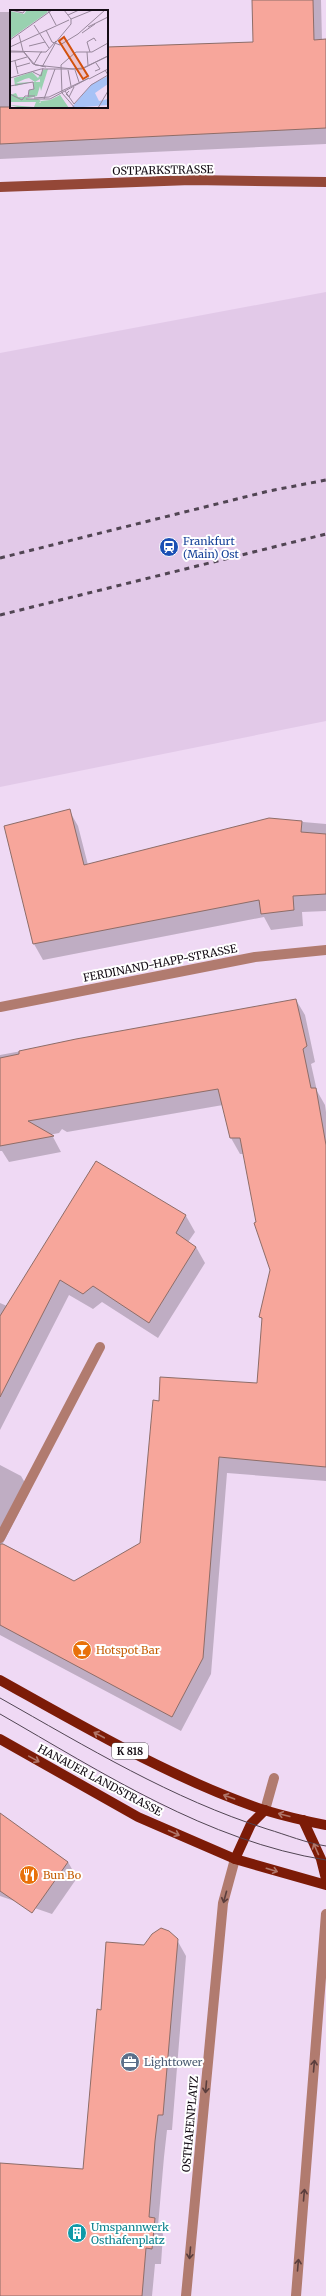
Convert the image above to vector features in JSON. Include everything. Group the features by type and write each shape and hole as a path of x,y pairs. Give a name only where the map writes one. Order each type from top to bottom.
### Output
{"main road":[{"name":"K 818","path":"0,1680 163,1768 212,1790 265,1810 326,1826"},
{"name":"HANAUER LANDSTRASSE","path":"0,1739 138,1817 235,1859 326,1885"},
{"path":"235,1859 251,1824 265,1810"},
{"path":"303,1820 321,1859 326,1879"}],"street":[{"name":"OSTPARKSTRASSE","path":"0,187 191,180 326,182"},
{"name":"FERDINAND-HAPP-STRASSE","path":"0,1007 255,957 326,950"},
{"path":"0,1538 100,1347"},
{"path":"265,1810 274,1778"},
{"name":"OSTHAFENPLATZ","path":"186,2296 223,1903 235,1859"},
{"path":"296,2296 326,1914"}],"shaded area":[{"path":"326,292 326,721 0,787 0,353"}],"building":[{"path":"252,0 313,0 314,40 326,39 326,128 0,144 0,107 108,108 108,47 253,42"},
{"path":"70,809 84,865 269,818 302,821 301,832 326,834 326,894 293,896 294,910 261,914 259,900 33,944 4,826"},
{"path":"296,999 307,1046 303,1049 311,1088 316,1088 326,1145 326,1467 219,1457 203,1658 172,1717 0,1625 0,1544 3,1544 74,1581 140,1543 153,1400 159,1401 160,1377 257,1383 262,1318 259,1317 270,1270 254,1223 256,1222 240,1138 230,1138 218,1089 28,1121 54,1136 0,1146 0,1058 19,1054 19,1051 76,1039"},
{"path":"96,1161 186,1215 176,1233 196,1247 149,1323 93,1286 83,1294 60,1280 0,1397 0,1316"},
{"path":"0,1813 68,1862 32,1913 0,1891"},
{"path":"161,1928 169,1931 178,1939 163,2115 158,2115 155,2141 149,2217 155,2218 152,2249 146,2248 142,2296 0,2296 0,2163 83,2169 97,2009 101,2010 106,1942 144,1945 152,1934"}],"tram line":[{"path":"0,1698 130,1771 197,1803 267,1829 304,1841 326,1846"},
{"path":"0,1714 117,1781 198,1821 239,1837 282,1851 326,1860"}],"railway":[{"path":"0,558 269,491 326,480"},
{"path":"0,615 326,534"}],"place":[{"name":"Frankfurt (Main) Ost","path":"169,547"},
{"name":"Hotspot Bar","path":"82,1650"},
{"name":"Bun Bo","path":"29,1875"},
{"name":"Lighttower","path":"130,2062"},
{"name":"Umspannwerk Osthafenplatz","path":"77,2233"}]}
